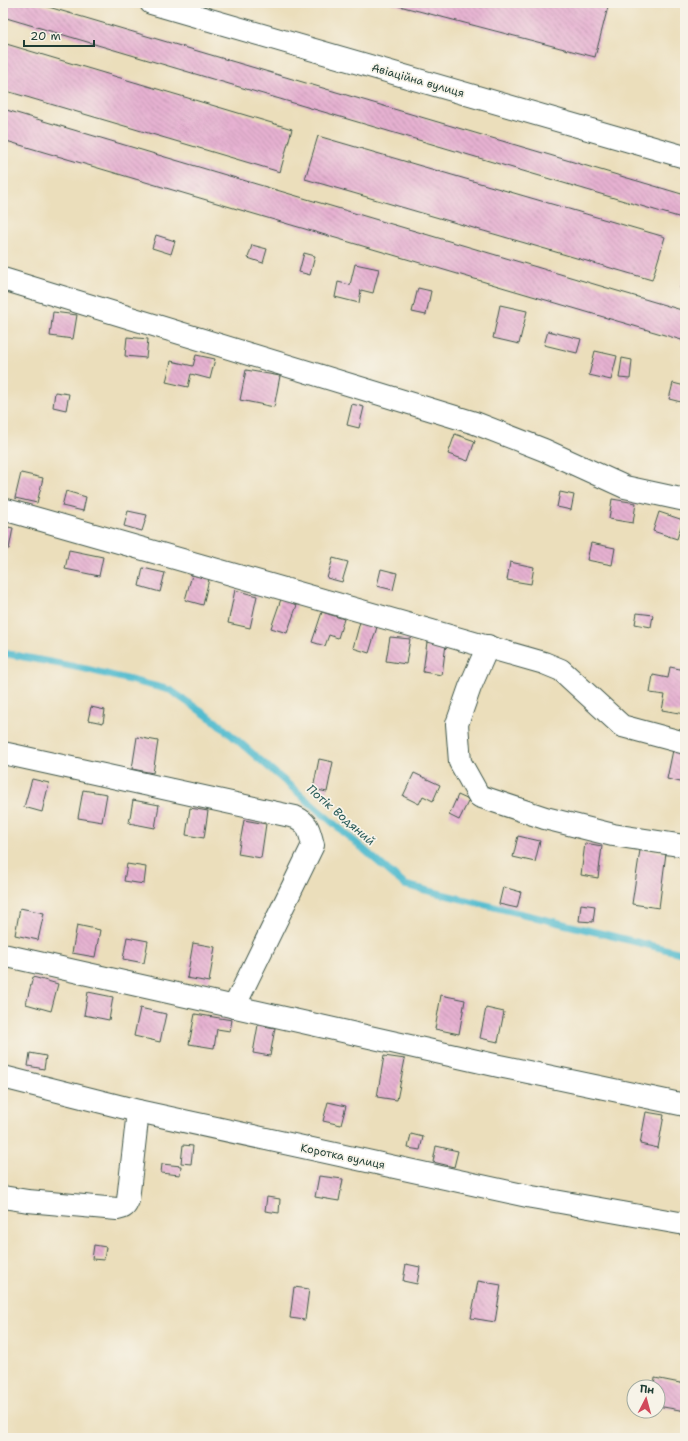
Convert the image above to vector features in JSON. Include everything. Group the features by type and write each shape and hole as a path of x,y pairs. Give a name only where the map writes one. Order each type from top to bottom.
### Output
{"street":[{"name":"Авіаційна вулиця","path":"151,3 685,157"},
{"path":"3,279 475,423 544,450 625,487 685,500"},
{"path":"3,509 544,663 561,670 622,726 685,743"},
{"path":"488,646 470,687 457,724 460,762 479,796 553,820 613,835 685,846"},
{"path":"3,753 303,820 308,826 313,845 234,1007"},
{"path":"3,955 506,1067 685,1105"},
{"name":"Коротка вулиця","path":"3,1077 138,1111 532,1197 685,1224"},
{"path":"3,1197 28,1201 122,1209 128,1200 138,1111"}],"building":[{"path":"3,3 35,3 685,195 685,219 3,17"},
{"path":"388,3 609,3 595,57"},
{"path":"3,43 292,129 280,172 3,90"},
{"path":"3,109 685,311 685,341 3,140"},
{"path":"318,136 665,237 652,280 305,179"},
{"path":"156,235 175,241 171,254 152,248"},
{"path":"252,245 267,249 263,263 248,258"},
{"path":"304,253 315,256 310,275 299,272"},
{"path":"355,264 379,269 373,293 361,290 359,303 335,297 338,282 350,285"},
{"path":"685,272 685,290 680,288"},
{"path":"418,288 431,291 426,315 412,312"},
{"path":"500,305 527,311 519,344 493,338"},
{"path":"53,312 77,315 73,339 50,336"},
{"path":"548,331 581,339 577,353 544,345"},
{"path":"127,337 148,339 146,358 125,356"},
{"path":"595,351 617,356 611,380 589,375"},
{"path":"196,355 215,359 210,379 191,374 188,387 166,382 171,361 193,366"},
{"path":"622,358 632,360 630,379 619,378"},
{"path":"246,370 280,376 274,407 240,400"},
{"path":"673,383 685,386 685,403 669,399"},
{"path":"55,392 69,394 66,410 53,407"},
{"path":"352,404 364,407 359,428 347,425"},
{"path":"455,434 475,441 468,461 448,454"},
{"path":"21,473 43,478 37,503 15,498"},
{"path":"66,491 86,497 83,511 62,506"},
{"path":"560,492 574,495 571,510 557,507"},
{"path":"612,499 636,503 633,523 609,519"},
{"path":"128,511 147,515 142,531 124,526"},
{"path":"659,512 683,520 677,539 653,531"},
{"path":"3,526 13,528 9,549 3,548"},
{"path":"591,543 615,548 612,565 587,560"},
{"path":"69,550 103,557 99,576 65,569"},
{"path":"333,558 348,562 342,582 327,578"},
{"path":"510,562 534,567 531,584 507,580"},
{"path":"143,568 165,573 160,592 139,586"},
{"path":"381,569 397,573 393,590 377,586"},
{"path":"192,575 209,579 203,605 185,600"},
{"path":"235,590 257,596 250,628 228,623"},
{"path":"281,599 297,605 287,633 271,628"},
{"path":"322,612 344,619 338,638 329,635 325,646 312,642"},
{"path":"637,613 653,615 651,627 635,624"},
{"path":"360,622 377,627 369,653 353,648"},
{"path":"390,637 410,639 406,664 386,661"},
{"path":"427,642 446,644 442,675 423,672"},
{"path":"670,667 685,670 685,714 662,710 665,695 650,693 653,675 668,678"},
{"path":"91,707 105,710 103,723 88,720"},
{"path":"137,737 158,741 153,773 132,769"},
{"path":"673,750 685,752 685,783 667,779"},
{"path":"319,759 333,762 327,792 313,789"},
{"path":"414,773 440,785 433,801 423,796 419,804 403,796"},
{"path":"32,779 49,783 42,812 24,807"},
{"path":"83,790 107,794 102,822 78,818"},
{"path":"458,795 469,800 459,820 449,815"},
{"path":"133,800 159,805 155,828 129,823"},
{"path":"190,808 208,811 204,838 186,835"},
{"path":"244,820 266,824 261,858 238,854"},
{"path":"518,836 540,841 535,862 513,857"},
{"path":"585,843 602,846 598,878 581,875"},
{"path":"640,850 666,853 659,908 632,904"},
{"path":"127,864 146,867 144,884 124,881"},
{"path":"503,887 521,892 517,908 499,904"},
{"path":"581,904 595,906 593,922 579,921"},
{"path":"20,908 44,913 38,940 15,935"},
{"path":"77,925 100,930 95,957 72,953"},
{"path":"127,937 148,941 144,963 123,959"},
{"path":"193,943 215,947 209,982 187,978"},
{"path":"33,977 58,984 51,1011 26,1004"},
{"path":"88,992 113,997 109,1020 84,1015"},
{"path":"441,995 465,1000 459,1034 435,1029"},
{"path":"140,1008 166,1014 160,1042 134,1036"},
{"path":"486,1008 504,1012 498,1042 480,1038"},
{"path":"195,1014 232,1020 230,1031 217,1029 214,1048 189,1044"},
{"path":"258,1025 275,1028 270,1056 253,1053"},
{"path":"30,1053 46,1056 44,1069 28,1066"},
{"path":"384,1056 405,1059 397,1100 377,1097"},
{"path":"328,1102 346,1106 341,1125 323,1121"},
{"path":"646,1112 664,1115 658,1148 640,1144"},
{"path":"411,1134 423,1137 420,1150 408,1148"},
{"path":"183,1145 193,1146 191,1164 181,1163"},
{"path":"436,1146 458,1151 454,1167 433,1162"},
{"path":"162,1164 181,1166 180,1175 161,1173"},
{"path":"319,1176 343,1179 339,1201 315,1197"},
{"path":"267,1197 280,1199 279,1213 265,1211"},
{"path":"94,1245 106,1247 104,1260 92,1259"},
{"path":"406,1264 420,1267 417,1284 403,1281"},
{"path":"478,1281 501,1285 495,1322 471,1318"},
{"path":"294,1287 309,1289 305,1320 290,1318"},
{"path":"666,1380 685,1384 685,1411 666,1407"}],"waterway":[{"name":"Потік Водяний","path":"3,653 86,669 170,690 215,721 405,885 685,954"}]}
